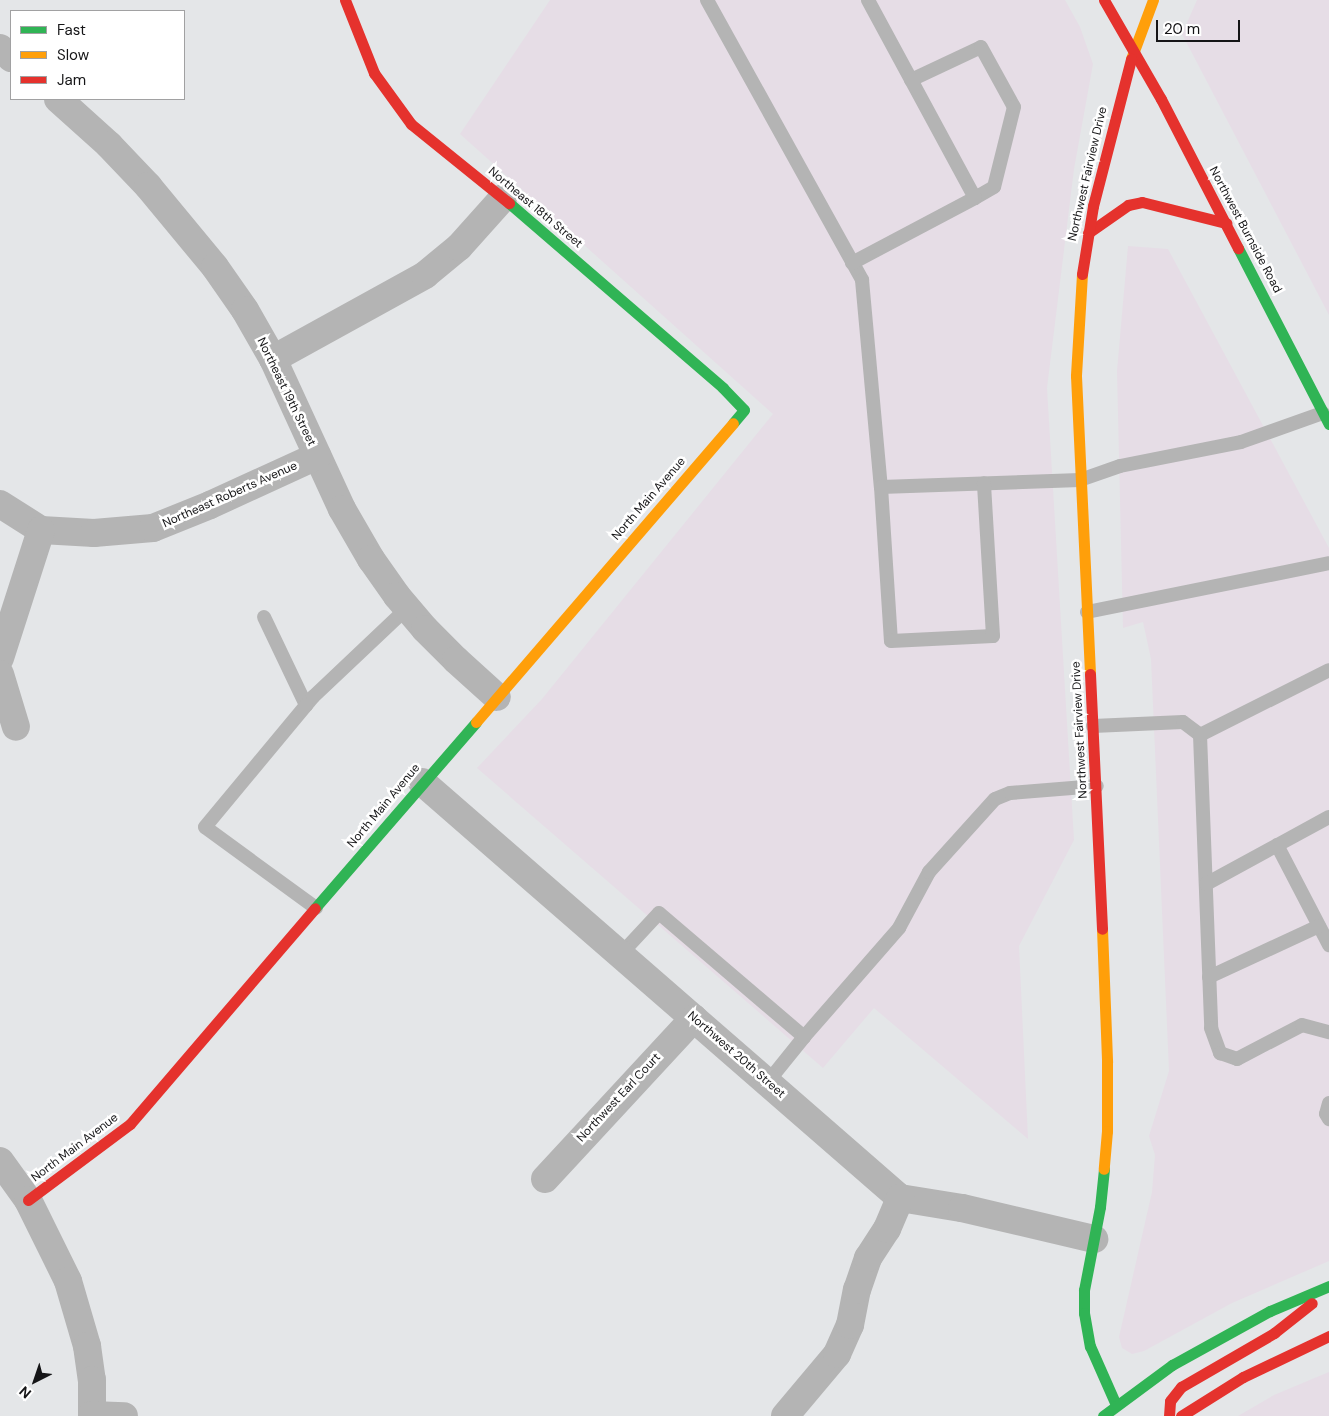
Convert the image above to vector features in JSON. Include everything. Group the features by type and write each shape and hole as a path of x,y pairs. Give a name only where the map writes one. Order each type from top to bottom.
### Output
{"street":[{"name":"Northeast 18th Street","path":"346,0 361,45 374,74 411,124 503,198 723,388 744,410"},
{"name":"Northwest Burnside Road","path":"1104,0 1134,51 1226,223 1326,419"},
{"path":"1134,51 1153,0"},
{"path":"0,48 10,57"},
{"name":"Northwest Fairview Drive","path":"1117,1411 1099,1370 1086,1332 1084,1290 1100,1207 1107,1131 1106,997 1076,376 1078,314 1088,233 1104,157 1134,51"},
{"name":"Northeast 19th Street","path":"59,100 109,145 182,225 215,267 245,310 273,359 342,510 371,559 407,608 456,660 497,697"},
{"path":"273,359 425,275 459,247 503,198"},
{"path":"1088,233 1128,205 1142,202 1226,223"},
{"name":"North Main Avenue","path":"28,1200 130,1124 422,782 744,410"},
{"name":"Northeast Roberts Avenue","path":"0,504 41,530 94,533 154,528 210,505 317,456"},
{"path":"0,658 41,530"},
{"path":"0,674 16,727"},
{"name":"Northwest 20th Street","path":"422,782 900,1198"},
{"name":"Northwest Earl Court","path":"545,1179 694,1018"},
{"path":"0,1161 28,1200 54,1249 79,1314 92,1380 92,1415 124,1416"},
{"path":"785,1416 837,1354 850,1325 857,1290 868,1258 887,1229 900,1198 962,1208 1094,1239"},
{"path":"1103,1416 1117,1411 1172,1365 1270,1311 1329,1286"},
{"path":"1169,1416 1170,1401 1181,1387 1274,1333 1329,1290"},
{"path":"1181,1416 1243,1377 1329,1336"}],"lane":[{"path":"706,0 862,280 891,641 993,636 984,483"},
{"path":"868,0 975,198"},
{"path":"852,264 994,187 1014,107 981,46 911,80"},
{"path":"880,487 1080,480 1120,466 1241,442 1326,419"},
{"path":"1087,612 1329,562"},
{"path":"316,908 205,827 306,705 407,608"},
{"path":"264,617 306,705"},
{"path":"1200,735 1329,670"},
{"path":"1093,726 1183,722 1200,735"},
{"path":"1200,735 1211,1028 1220,1053 1238,1059 1302,1025 1329,1032"},
{"path":"767,1083 804,1037 899,928 929,872 995,799 1010,793 1097,786"},
{"path":"1206,884 1329,817"},
{"path":"1277,845 1329,945"},
{"path":"620,954 659,912 804,1037"},
{"path":"1209,977 1319,926"},
{"path":"1329,1103 1326,1114 1329,1119"}],"shaded area":[{"path":"550,0 1065,0 1080,27 1093,64 1074,169 1047,388 1074,840 1019,946 1028,1139 874,1008 823,1068 477,768 542,699 773,414 460,134"},
{"path":"1197,0 1329,0 1329,315 1182,34"},
{"path":"1128,246 1168,249 1329,548 1329,1261 1232,1303 1144,1351 1132,1354 1122,1348 1119,1337 1152,1192 1155,1155 1149,1136 1169,1071 1151,659 1143,622 1123,628 1117,371"},
{"path":"1329,1372 1329,1416 1238,1416 1274,1395"}],"traffic: fast":[{"path":"509,203 723,388 744,410 733,423"},
{"path":"1238,248 1329,424"},
{"path":"315,908 476,722"},
{"path":"1104,1169 1100,1207 1084,1290 1084,1313 1090,1346 1116,1405"},
{"path":"1103,1416 1172,1365 1270,1311 1329,1286"}],"traffic: slow":[{"path":"1131,59 1153,0"},
{"path":"1082,274 1076,376 1090,674"},
{"path":"476,722 733,423"},
{"path":"1102,929 1107,1062 1107,1131 1104,1169"}],"traffic: jam":[{"path":"345,0 374,73 411,124 509,203"},
{"path":"1104,0 1161,99 1238,248"},
{"path":"1082,274 1093,206 1131,59"},
{"path":"1088,233 1128,205 1142,202 1226,223"},
{"path":"1090,674 1102,929"},
{"path":"28,1200 130,1124 315,908"},
{"path":"1169,1416 1170,1401 1181,1387 1274,1333 1312,1303"},
{"path":"1181,1416 1243,1377 1329,1336"}]}
